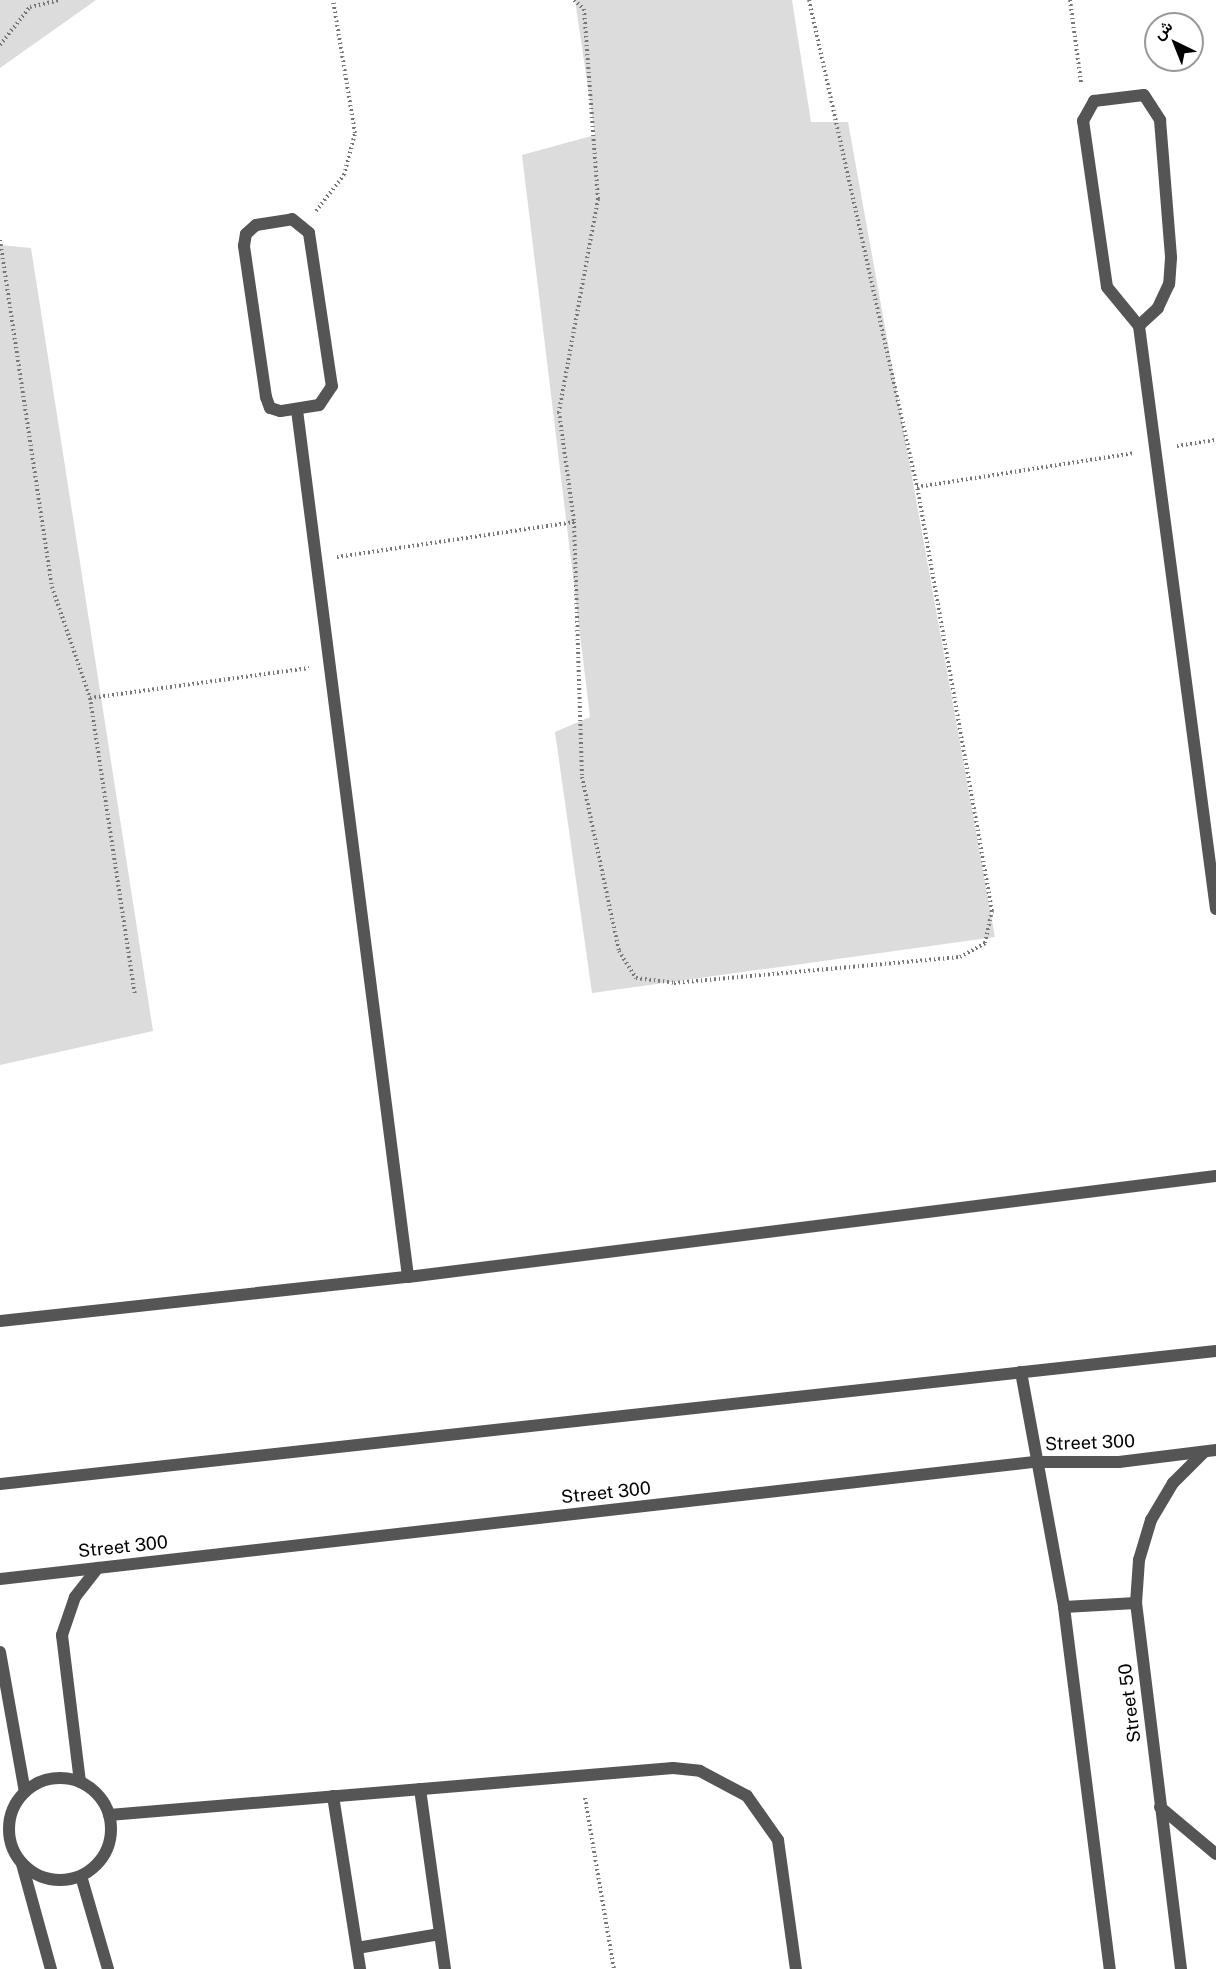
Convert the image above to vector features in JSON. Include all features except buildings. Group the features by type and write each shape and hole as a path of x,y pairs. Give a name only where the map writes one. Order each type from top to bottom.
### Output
{"street":[{"path":"1139,326 1158,308 1169,284 1160,120 1144,95 1094,101 1085,111 1100,262 1120,309 1139,326 1216,909"},
{"path":"301,222 309,233 332,386 319,405 297,410 270,408 266,397 244,246 246,234 256,225 301,222"},
{"path":"297,410 408,1277"},
{"path":"0,1321 408,1277 1216,1176"},
{"path":"0,1484 1216,1351"},
{"path":"1021,1372 1034,1462 1064,1606 1110,1969"},
{"name":"Street 300","path":"0,1579 1034,1462 1210,1451"},
{"name":"Street 50","path":"1181,1969 1136,1603 1139,1560 1151,1520 1173,1483 1210,1451"},
{"path":"80,1782 62,1635 75,1598 98,1569"},
{"path":"1064,1606 1136,1603"},
{"path":"0,1652 25,1792"},
{"path":"109,1815 673,1768 725,1781 747,1796 778,1840 796,1969"},
{"path":"22,1863 43,1878 81,1876 106,1851 109,1815 99,1795 80,1782 46,1780 25,1792 4,1828 22,1863 51,1969"},
{"path":"420,1789 444,1969"},
{"path":"333,1796 360,1969"},
{"path":"1160,1807 1216,1854"},
{"path":"81,1876 108,1969"},
{"path":"357,1948 440,1934"}],"path":[{"path":"0,45 30,7 60,0"},
{"path":"301,222 333,193 353,144 333,0"},
{"path":"574,0 584,9 598,199 559,412 574,522 582,777 619,951 636,978 674,983 960,957 985,943 992,911 917,487 809,0"},
{"path":"1070,0 1085,111"},
{"path":"0,240 52,587 90,698 135,995"},
{"path":"917,487 1216,440"},
{"path":"317,560 574,522"},
{"path":"90,698 330,665"},
{"path":"581,1776 614,1969"}],"shaded area":[{"path":"0,0 96,0 0,68"},
{"path":"575,0 792,0 811,122 848,122 995,937 592,993 555,732 590,717 522,155 595,135"},
{"path":"0,245 31,248 153,1031 0,1065"}]}
